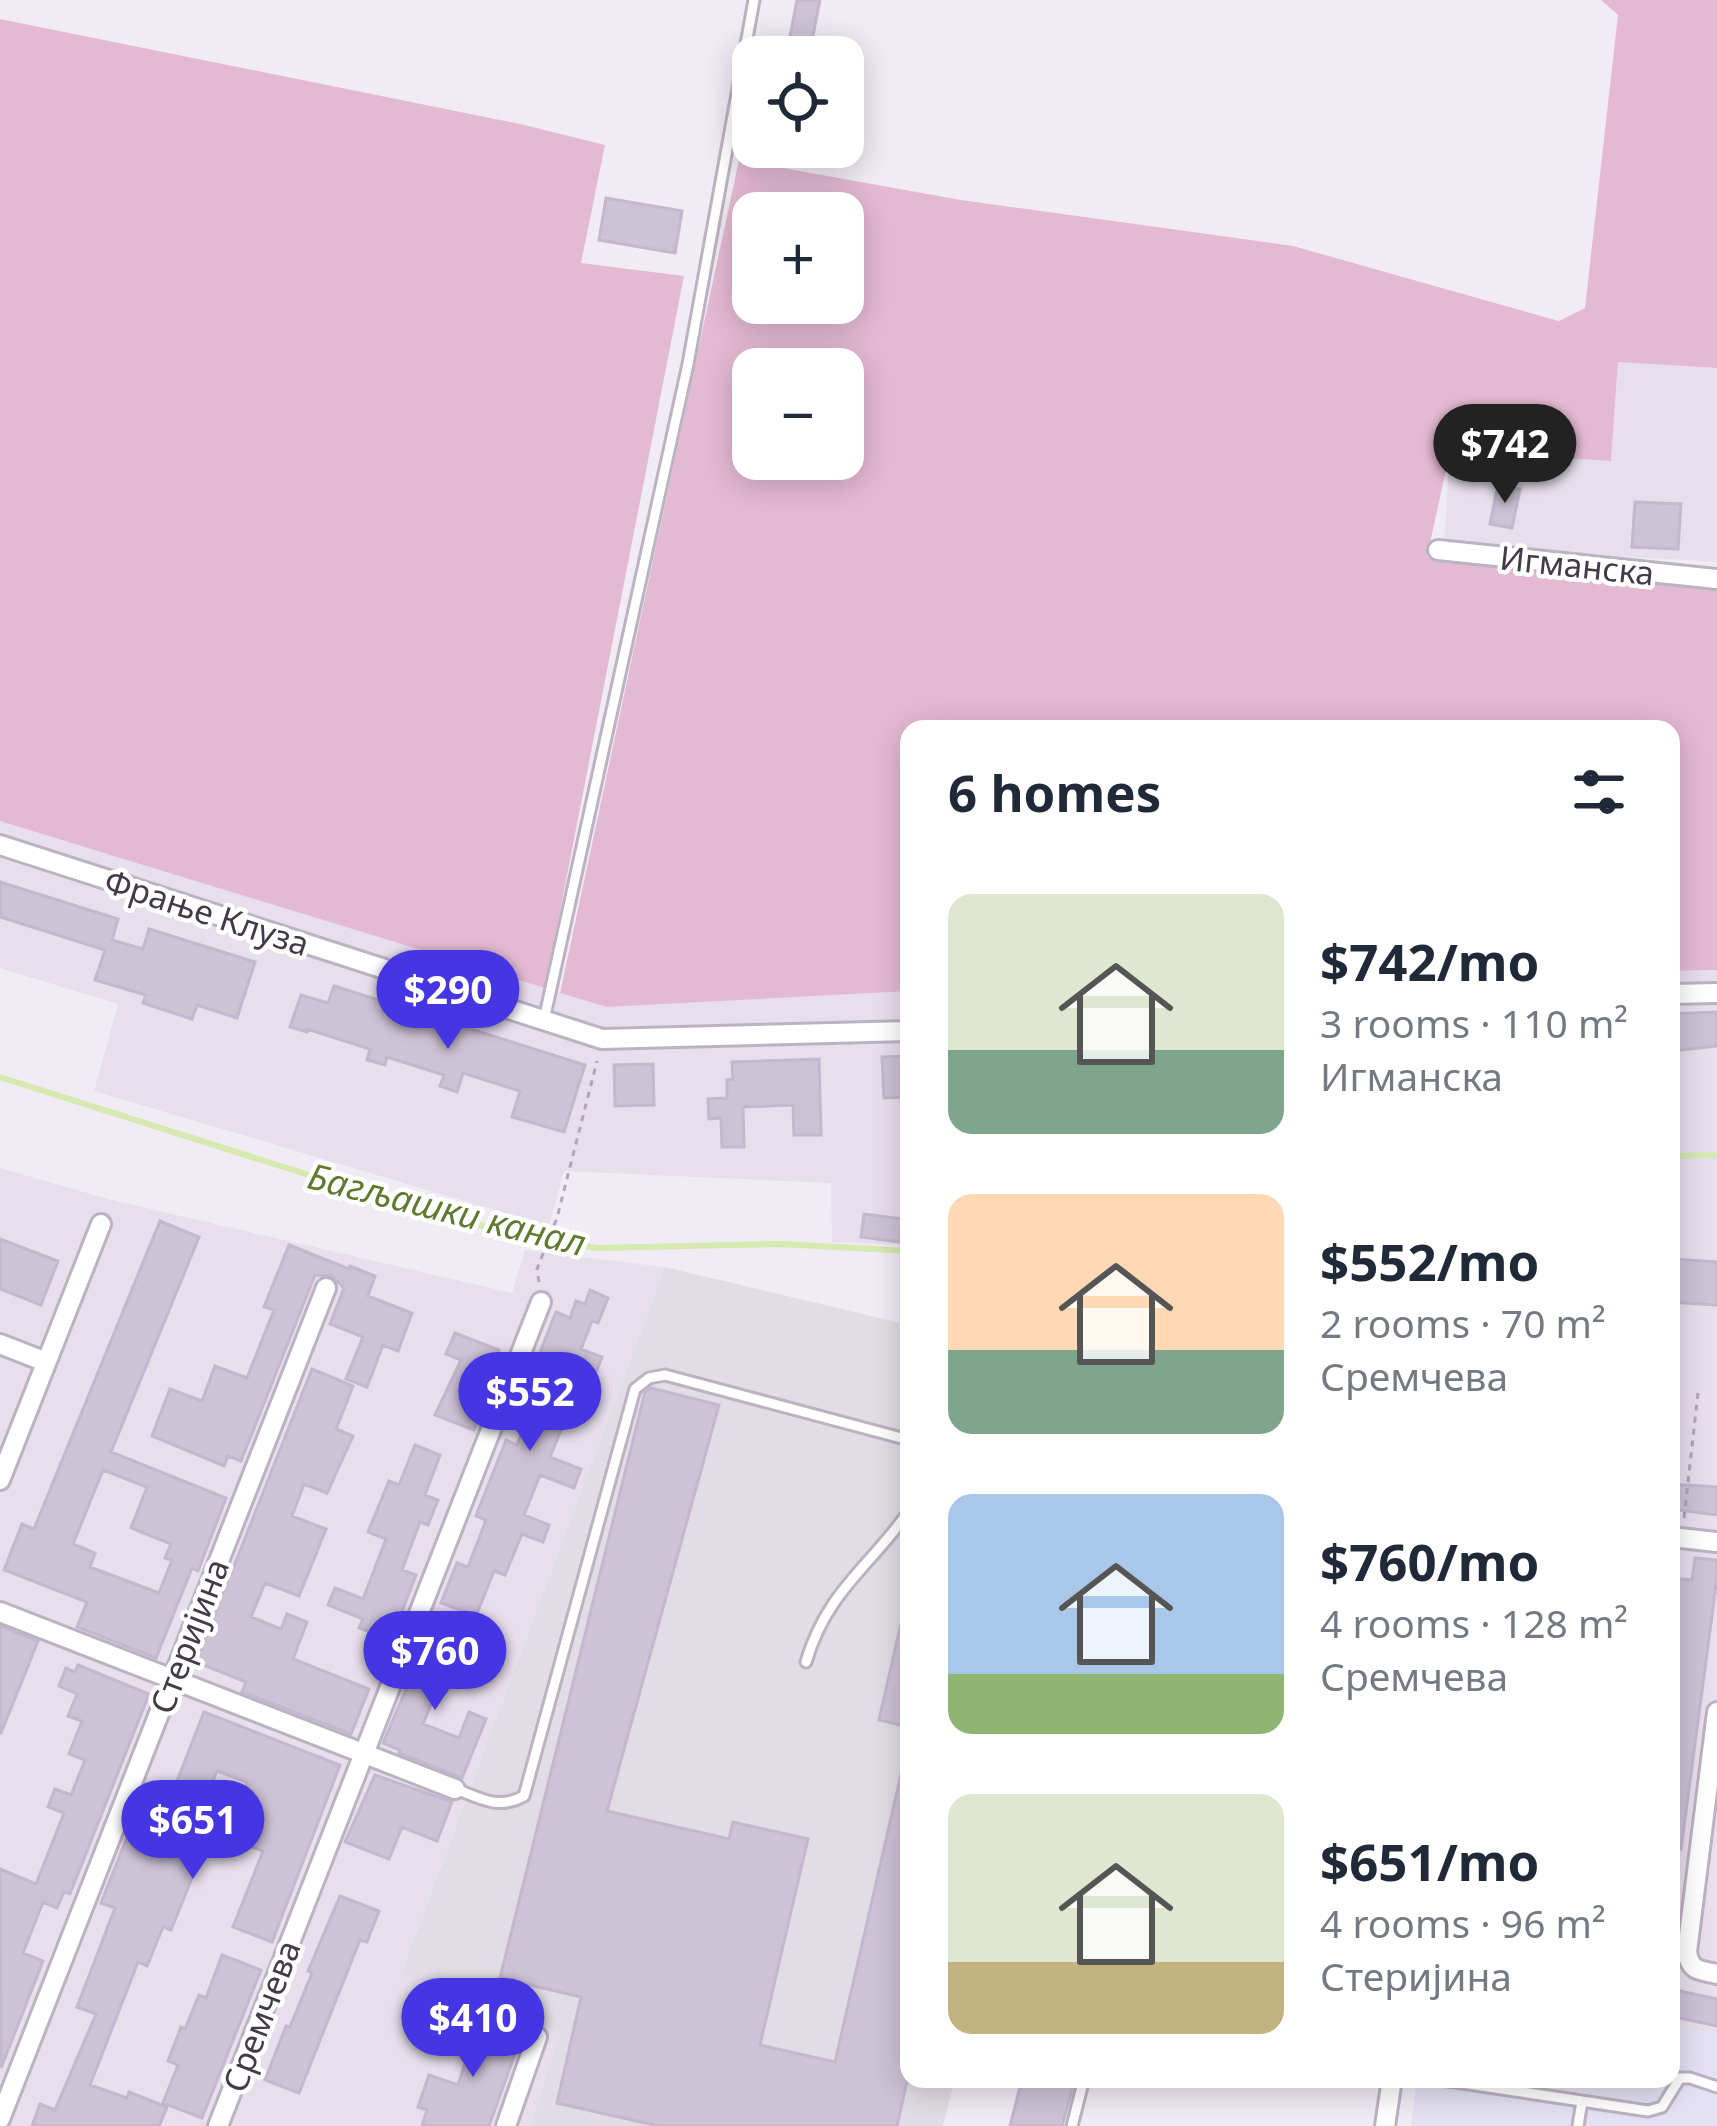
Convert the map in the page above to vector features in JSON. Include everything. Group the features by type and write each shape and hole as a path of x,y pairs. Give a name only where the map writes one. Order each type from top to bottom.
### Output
{"street":[{"name":"Игманска","path":"1438,550 1717,579"},
{"name":"Фрање Клуза","path":"0,845 602,1039 900,1031"},
{"path":"1680,994 1717,993"},
{"path":"0,1480 101,1223"},
{"name":"Стеријина","path":"0,2119 326,1288"},
{"name":"Сремчева","path":"218,2126 541,1302"},
{"path":"0,1344 46,1362"},
{"path":"1680,1537 1717,1542"},
{"path":"0,1612 455,1789"},
{"path":"1717,1712 1687,1952 1696,1969 1717,1974"},
{"path":"506,2126 537,2037"},
{"path":"1385,2126 1391,2088"}],"lane":[{"path":"544,1020 688,364 754,0"},
{"path":"455,1789 495,1804 524,1796 635,1389 642,1383 665,1375 900,1438"},
{"path":"806,1662 829,1607 900,1522"},
{"path":"1680,2078 1717,2086"},
{"path":"1072,2126 1082,2088"},
{"path":"1495,2088 1648,2110 1662,2107 1674,2088"},
{"path":"1578,2126 1582,2101"}],"path":[{"path":"537,1269 557,1218 602,1039"},
{"path":"1680,1511 1698,1393"}],"shaded area":[{"path":"1601,0 1717,0 1717,368 1618,362 1611,461 1450,451 1427,557 1717,588 1717,970 1680,971 1680,720 900,720 900,991 607,1007 560,993 732,193 732,324 864,324 864,192 732,192 737,168 783,168 961,200 1293,246 1559,321 1585,308 1618,15"},
{"path":"0,19 605,145 581,263 684,276 545,988 0,821"},
{"path":"1618,362 1717,368 1717,562 1444,545 1450,451 1611,461"},
{"path":"0,819 607,1007 900,991 900,1245 832,1242 831,1183 564,1171 549,1226 94,1091 118,1004 0,968"},
{"path":"1717,970 1717,2033 1680,2027 1680,971"},
{"path":"0,1168 108,1199 512,1293 525,1250 665,1267 401,1972 561,2033 531,2126 0,2126"},
{"path":"665,1267 900,1323 900,2088 953,2088 943,2126 531,2126 560,2033 401,1973"},
{"path":"1680,2027 1717,2033 1717,2126 1411,2126 1416,2088 1680,2088"}],"building":[{"path":"797,0 820,0 813,36 790,36"},
{"path":"606,198 682,211 675,253 599,240"},
{"path":"1498,485 1520,489 1512,528 1490,524"},
{"path":"1635,502 1681,504 1678,549 1632,547"},
{"path":"0,882 118,919 112,940 143,949 149,929 255,962 237,1018 197,1005 192,1019 143,1003 146,995 95,980 105,950 0,917"},
{"path":"334,986 585,1065 564,1132 512,1117 520,1091 463,1073 457,1092 440,1086 444,1075 387,1057 385,1065 367,1060 370,1049 290,1027 301,995 328,1003"},
{"path":"1717,1012 1717,1046 1680,1050 1680,1014"},
{"path":"900,1056 900,1097 884,1098 882,1057"},
{"path":"819,1059 821,1135 794,1135 793,1105 743,1107 744,1147 722,1147 721,1118 709,1119 708,1099 727,1098 732,1062"},
{"path":"653,1064 654,1105 615,1106 614,1065"},
{"path":"864,1214 900,1219 900,1242 861,1237"},
{"path":"160,1221 199,1237 111,1452 226,1498 198,1571 192,1568 156,1658 77,1627 87,1602 4,1570 22,1524 34,1529","holes":["103,1470 147,1487 131,1528 171,1544 165,1558 172,1560 159,1593 90,1567 95,1553 73,1544"]},
{"path":"0,1239 58,1261 41,1305 0,1289"},
{"path":"289,1245 375,1276 368,1296 412,1313 398,1351 383,1345 367,1387 346,1379 363,1337 330,1324 344,1288 332,1276 315,1275 241,1461 228,1456 224,1466 152,1436 170,1389 202,1401 215,1366 247,1378 274,1310 264,1307"},
{"path":"1680,1259 1717,1262 1717,1305 1680,1303"},
{"path":"590,1290 608,1298 581,1349 602,1357 595,1375 590,1373 572,1418 567,1415 550,1457 581,1469 574,1488 540,1475 524,1515 549,1525 543,1542 522,1534 505,1575 494,1571 476,1616 441,1603 457,1563 468,1567 486,1520 476,1516 506,1440 517,1445 534,1402 522,1398 556,1312 570,1318 576,1301 585,1304"},
{"path":"455,1333 499,1350 479,1401 484,1403 474,1430 435,1415 461,1360 446,1354"},
{"path":"312,1369 353,1386 336,1429 353,1436 327,1493 304,1484 292,1516 326,1529 299,1596 265,1583 251,1617 281,1629 287,1614 307,1622 293,1659 369,1689 351,1734 242,1692 246,1682 196,1662"},
{"path":"651,1388 719,1405 607,1811 729,1839 733,1822 808,1839 760,2045 835,2062 900,1779 900,2088 905,2088 897,2126 658,2126 557,2103 581,1997 500,1978 645,1392"},
{"path":"415,1445 440,1455 425,1495 438,1500 428,1525 420,1522 402,1570 416,1575 391,1640 359,1628 363,1619 328,1605 335,1588 363,1599 386,1539 368,1532 389,1481 399,1485"},
{"path":"1680,1485 1717,1487 1717,1515 1680,1510"},
{"path":"1695,1558 1717,1560 1681,1849 1680,1579 1692,1580"},
{"path":"0,1626 38,1641 1,1733 0,1733"},
{"path":"900,1628 900,1725 879,1720"},
{"path":"455,1641 470,1647 464,1660 476,1665 471,1680 453,1673 446,1692 437,1689 423,1724 459,1738 469,1712 486,1719 462,1778 383,1743 426,1643 450,1653"},
{"path":"78,1665 149,1694 70,1894 64,1892 57,1908 43,1902 23,1953 43,1961 1,2068 0,1869 36,1884 64,1813 48,1807 55,1789 71,1795 85,1760 69,1754 82,1721 68,1716 77,1694 59,1686 66,1668 75,1672"},
{"path":"204,1712 340,1765 272,1942 233,1927 263,1851 214,1832 171,1930 163,1927 147,1966 138,1962 90,2085 127,2098 129,2092 167,2107 159,2126 32,2126 40,2104 55,2110 96,2014 77,2007 115,1908 101,1903 133,1822 145,1827 161,1790 172,1794","holes":["217,1771 247,1782 235,1814 204,1802"]},
{"path":"375,1775 452,1802 437,1841 402,1827 389,1859 345,1842"},
{"path":"340,1896 379,1911 367,1942 360,1940 299,2093 265,2080"},
{"path":"222,1955 261,1970 202,2118 163,2103 178,2065 168,2061 199,1995 206,1998"},
{"path":"1680,1991 1717,1999 1717,2026 1680,2018"},
{"path":"474,2017 522,2034 489,2126 422,2126 427,2110 418,2107 429,2075 458,2085 468,2054 462,2052"},
{"path":"1020,2088 1073,2088 1062,2126 1010,2126"}],"waterway":[{"name":"Багљашки канал","path":"0,1077 419,1210 487,1227 596,1248 781,1244 900,1251"},
{"name":"Багљашки канал","path":"1680,1156 1717,1155"}]}
